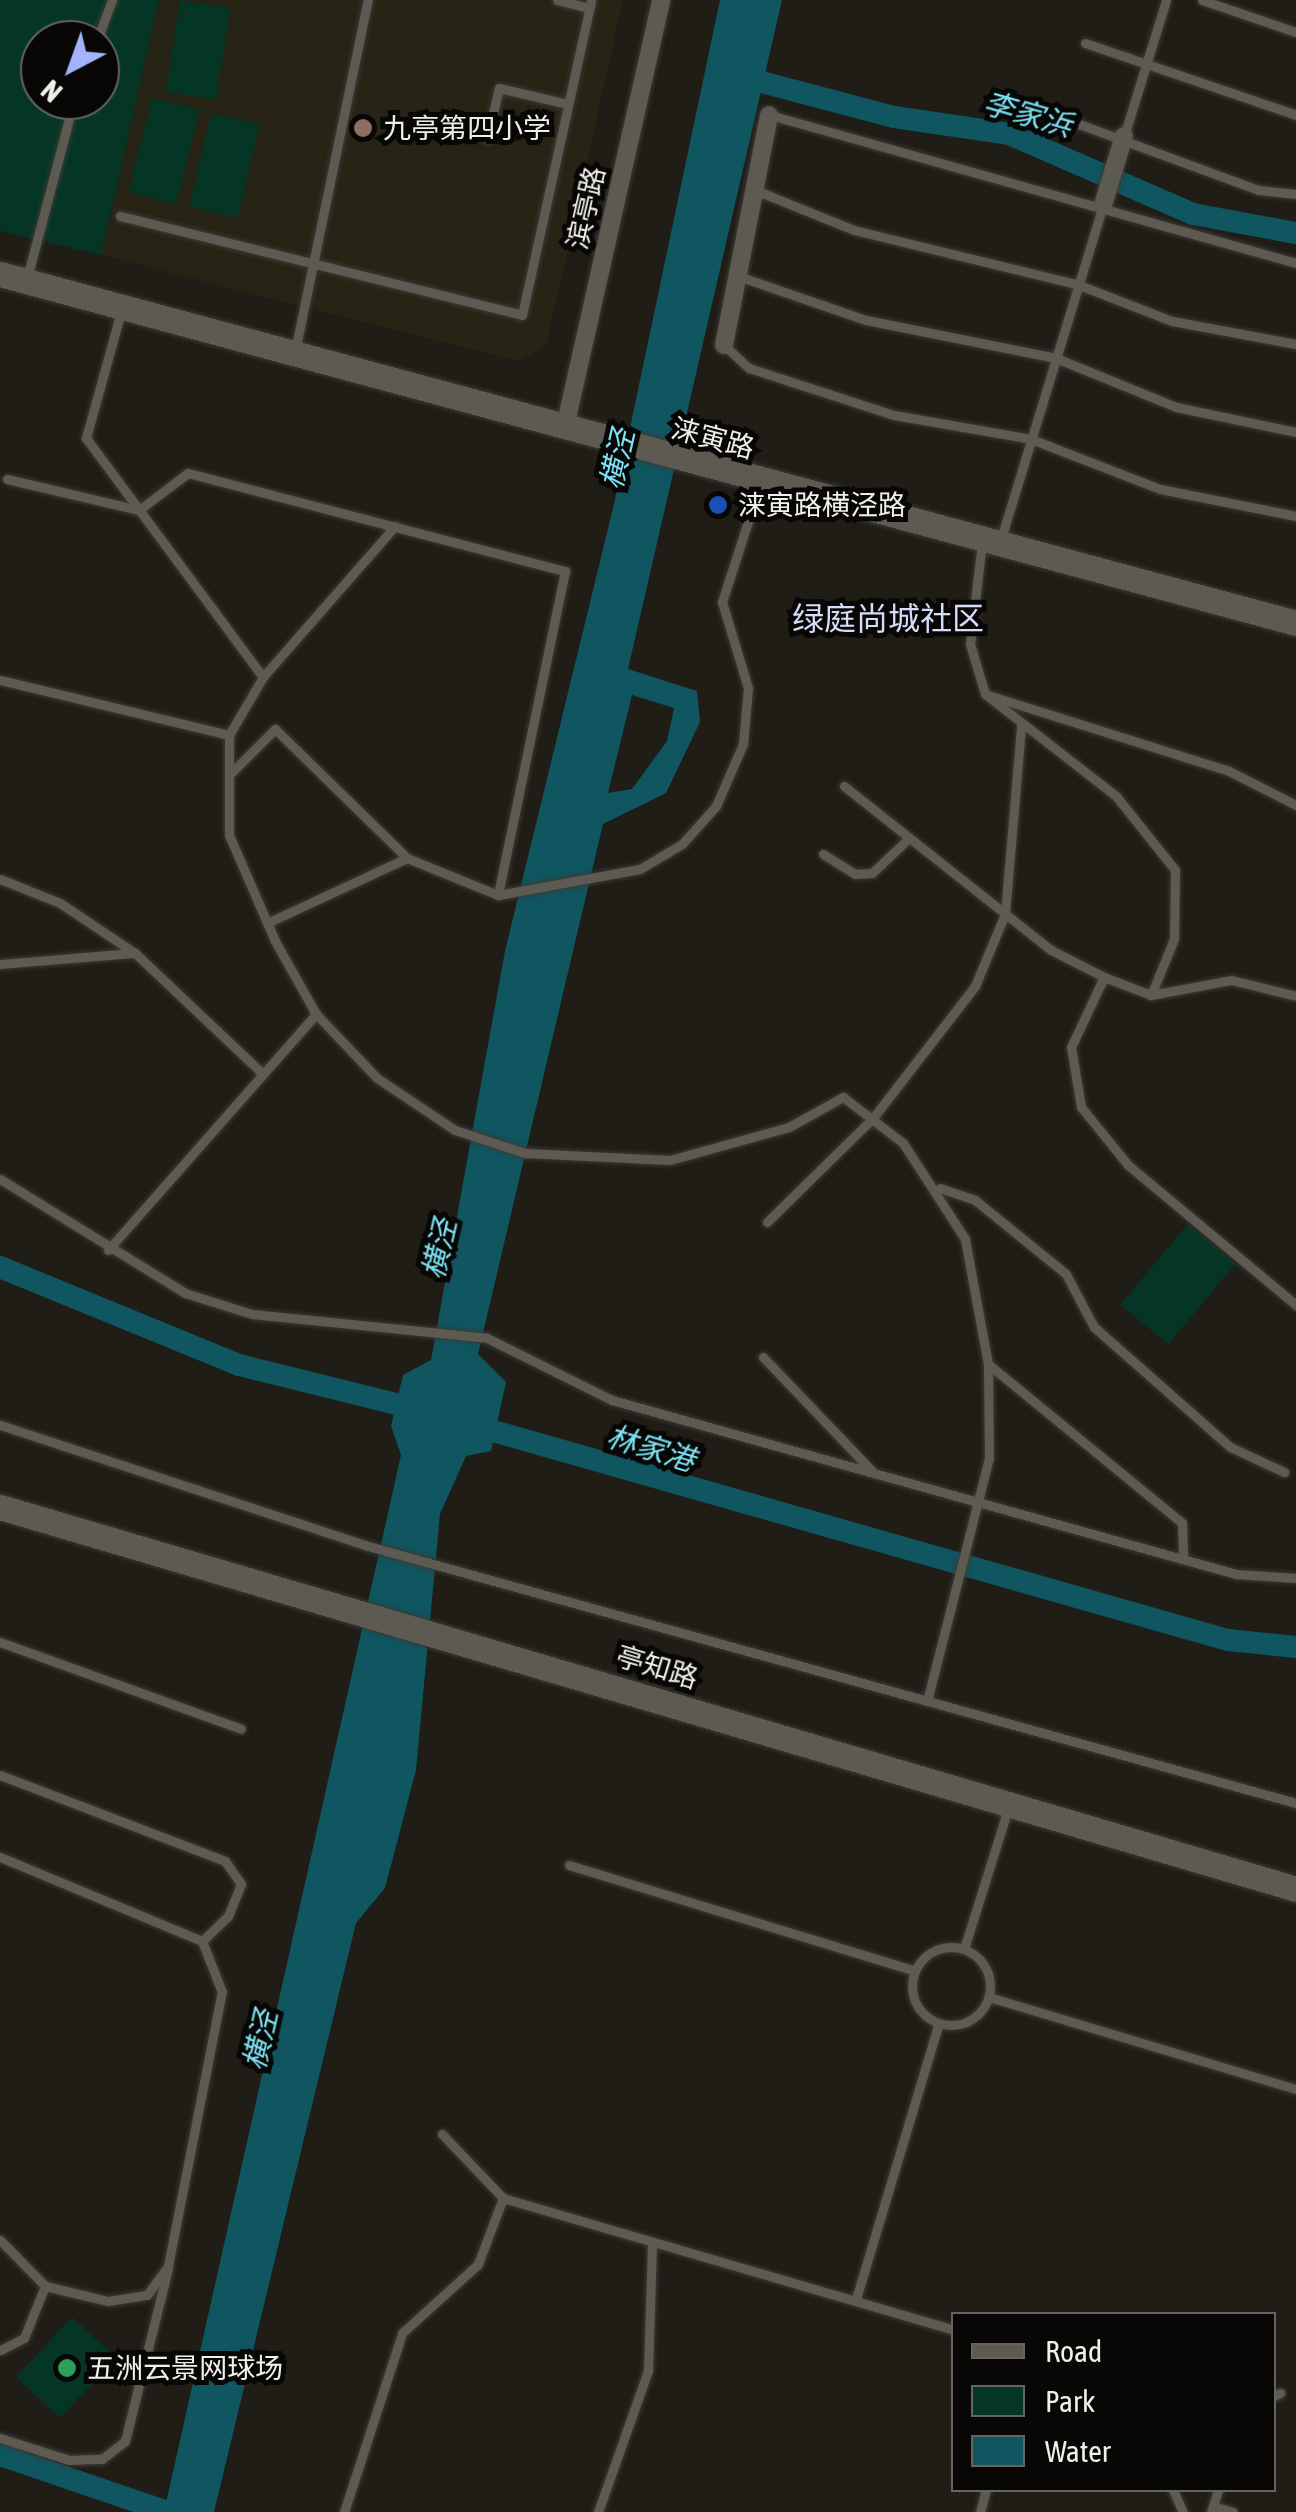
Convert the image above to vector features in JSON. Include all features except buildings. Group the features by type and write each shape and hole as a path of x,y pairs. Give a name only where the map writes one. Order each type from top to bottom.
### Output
{"street":[{"name":"滨亭路","path":"565,427 661,0"},
{"path":"724,345 770,115"},
{"path":"1103,205 1124,136"},
{"name":"涞寅路","path":"0,274 616,443 1296,623"},
{"name":"亭知路","path":"0,1508 349,1606 1296,1889"}],"lane":[{"path":"294,354 368,0"},
{"path":"120,216 522,316 590,4 556,0"},
{"path":"1124,136 1166,0"},
{"path":"1202,0 1296,32"},
{"path":"1085,43 1296,114"},
{"path":"487,139 500,88 568,104"},
{"path":"770,115 1103,205 1296,263"},
{"path":"1060,118 1124,136 1156,156 1296,194"},
{"path":"26,281 69,120"},
{"path":"754,190 854,230 1078,285 1172,321 1296,344"},
{"path":"1103,205 1031,439 991,542 970,644 985,694 1021,726 1116,796 1175,870 1174,940 1150,996"},
{"path":"738,276 866,320 1056,358 1176,408 1296,432"},
{"path":"122,307 86,438 263,677"},
{"path":"724,345 749,368 894,415 1031,439 1160,490 1296,516"},
{"path":"139,510 188,473 565,571 498,895"},
{"path":"7,479 139,510"},
{"path":"229,775 275,729 407,858 498,895 585,885 654,861 716,806 743,744 748,688 722,602 761,481"},
{"path":"395,526 263,677 229,735 229,835 268,923 316,1014 377,1078 455,1130 526,1153 670,1160 790,1127 843,1096 872,1118 940,1188 965,1239 988,1364 980,1503 927,1701"},
{"path":"0,680 229,735"},
{"path":"985,694 1213,766 1296,805"},
{"path":"767,1222 872,1118 975,986 1005,914 1021,726"},
{"path":"844,786 1005,914 1104,977 1150,996 1231,980 1272,983 1296,996"},
{"path":"824,854 855,874 872,873 909,838"},
{"path":"268,923 407,858"},
{"path":"0,879 60,903 135,954 264,1074"},
{"path":"0,964 135,954"},
{"path":"1104,977 1072,1047 1081,1108 1128,1164 1296,1305"},
{"path":"108,1250 316,1014"},
{"path":"0,1179 108,1250 185,1293 252,1314 487,1338 612,1400 1183,1560 1296,1578"},
{"path":"940,1188 975,1200 1066,1274 1094,1327 1230,1447 1284,1472"},
{"path":"763,1356 874,1473"},
{"path":"988,1364 1182,1523 1183,1560"},
{"path":"0,1426 368,1546 1296,1803"},
{"path":"0,1642 241,1729"},
{"path":"0,1775 225,1860 242,1884 228,1916 202,1941"},
{"path":"964,1950 1010,1803"},
{"path":"0,1857 202,1941 222,1992 168,2266 125,2441 102,2459 69,2460 0,2438"},
{"path":"569,1865 915,1971"},
{"path":"964,1950 988,1974 989,1997 964,2024 939,2023 918,2008 915,1971 930,1953 964,1950"},
{"path":"989,1997 1296,2089"},
{"path":"856,2299 939,2023"},
{"path":"442,2134 503,2198 652,2246 856,2299 951,2329"},
{"path":"344,2512 402,2333 478,2264 503,2198"},
{"path":"0,2240 45,2286 108,2302 148,2295 168,2266"},
{"path":"598,2512 648,2371 652,2246"},
{"path":"0,2350 24,2338 45,2286"},
{"path":"1212,2509 1233,2512"}],"shaded area":[{"name":"九亭第四小学","path":"159,0 623,0 546,346 518,361 101,255"}],"green space":[{"path":"0,0 159,0 101,255 0,231"},
{"path":"180,0 230,8 216,100 165,92"},
{"path":"152,98 200,110 176,204 129,192"},
{"path":"211,113 260,124 238,218 189,207"},
{"path":"1188,1224 1235,1264 1168,1344 1121,1304"},
{"name":"五洲云景网球场","path":"72,2317 116,2358 60,2418 16,2377"}],"water":[{"path":"720,0 782,0 628,669 697,691 700,722 666,793 603,824 478,1354 506,1382 491,1451 466,1456 440,1514 416,1770 385,1888 356,1923 214,2512 164,2512 401,1455 391,1426 403,1375 431,1360 505,951 614,504","holes":["632,695 674,708 667,741 632,789 608,793"]}],"waterway":[{"name":"李家浜","path":"735,75 894,117 1009,134 1193,214 1296,233"},
{"name":"林家港","path":"0,1267 239,1365 425,1411"},
{"name":"林家港","path":"465,1423 1228,1640 1296,1647"},
{"path":"0,2455 167,2512"}],"place":[{"name":"九亭第四小学","path":"363,128"},
{"name":"涞寅路横泾路","path":"718,505"},
{"name":"五洲云景网球场","path":"67,2368"}],"district":[{"name":"绿庭尚城社区","path":"888,619"}],"water label":[{"name":"横泾","path":"617,459"},
{"name":"横泾","path":"439,1249"},
{"name":"横泾","path":"260,2040"}]}
